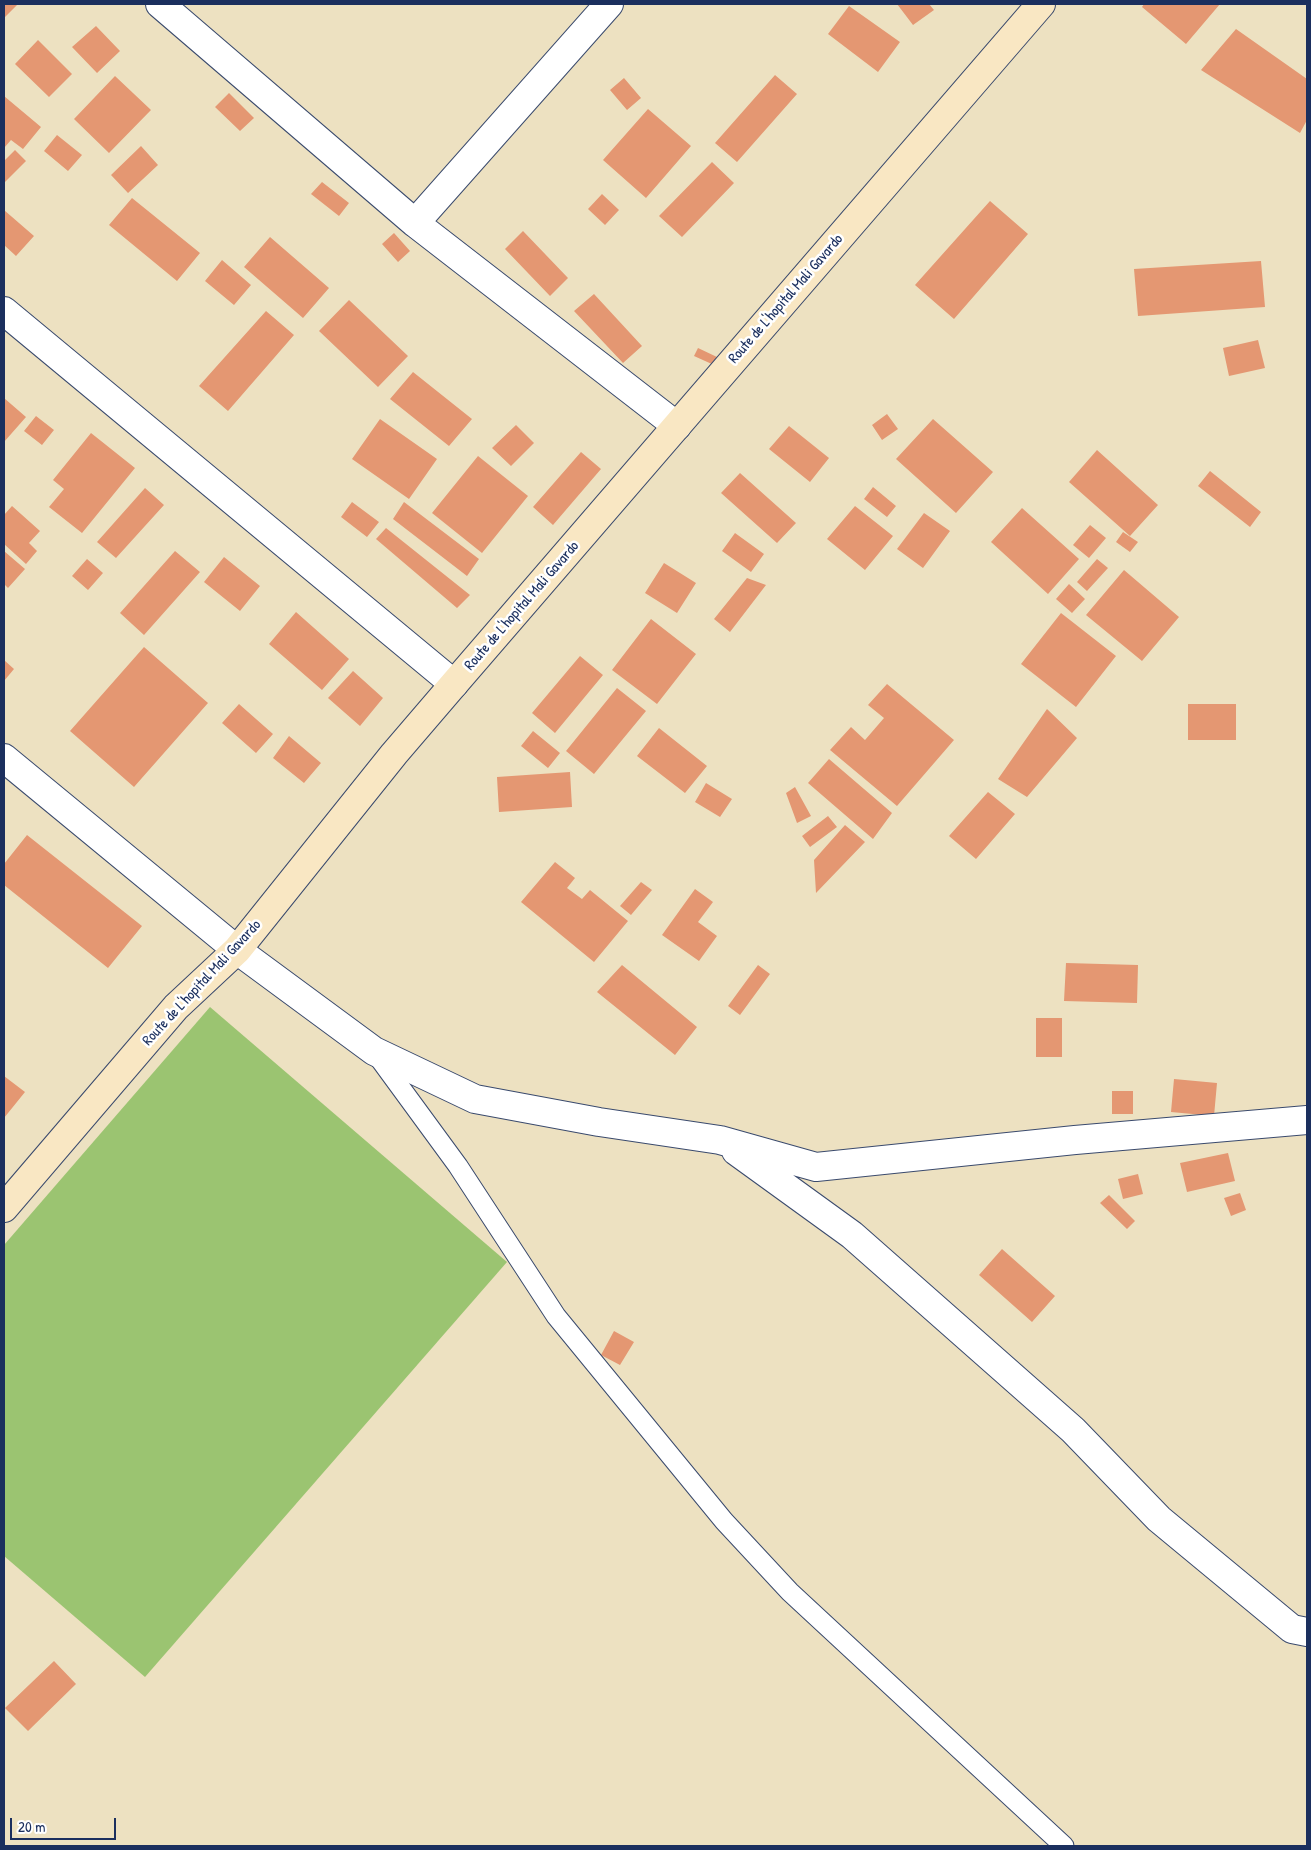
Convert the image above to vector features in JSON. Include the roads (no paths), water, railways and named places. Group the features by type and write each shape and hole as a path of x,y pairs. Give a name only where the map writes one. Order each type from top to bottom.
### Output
{"main road":[{"name":"Route de L'hopital Mali Gavardo","path":"4,1208 176,1007 237,950 394,754 1041,4"}],"street":[{"path":"160,4 415,223 677,426"},
{"path":"415,223 606,5"},
{"path":"4,311 454,684"},
{"path":"4,758 237,950 374,1051 475,1099 599,1122 720,1140 816,1167 1066,1141 1307,1120"},
{"path":"720,1140 852,1235 1072,1430 1159,1519 1292,1629 1307,1632"}],"lane":[{"path":"374,1051 458,1166 556,1316 724,1521 790,1592 1064,1846"}]}
